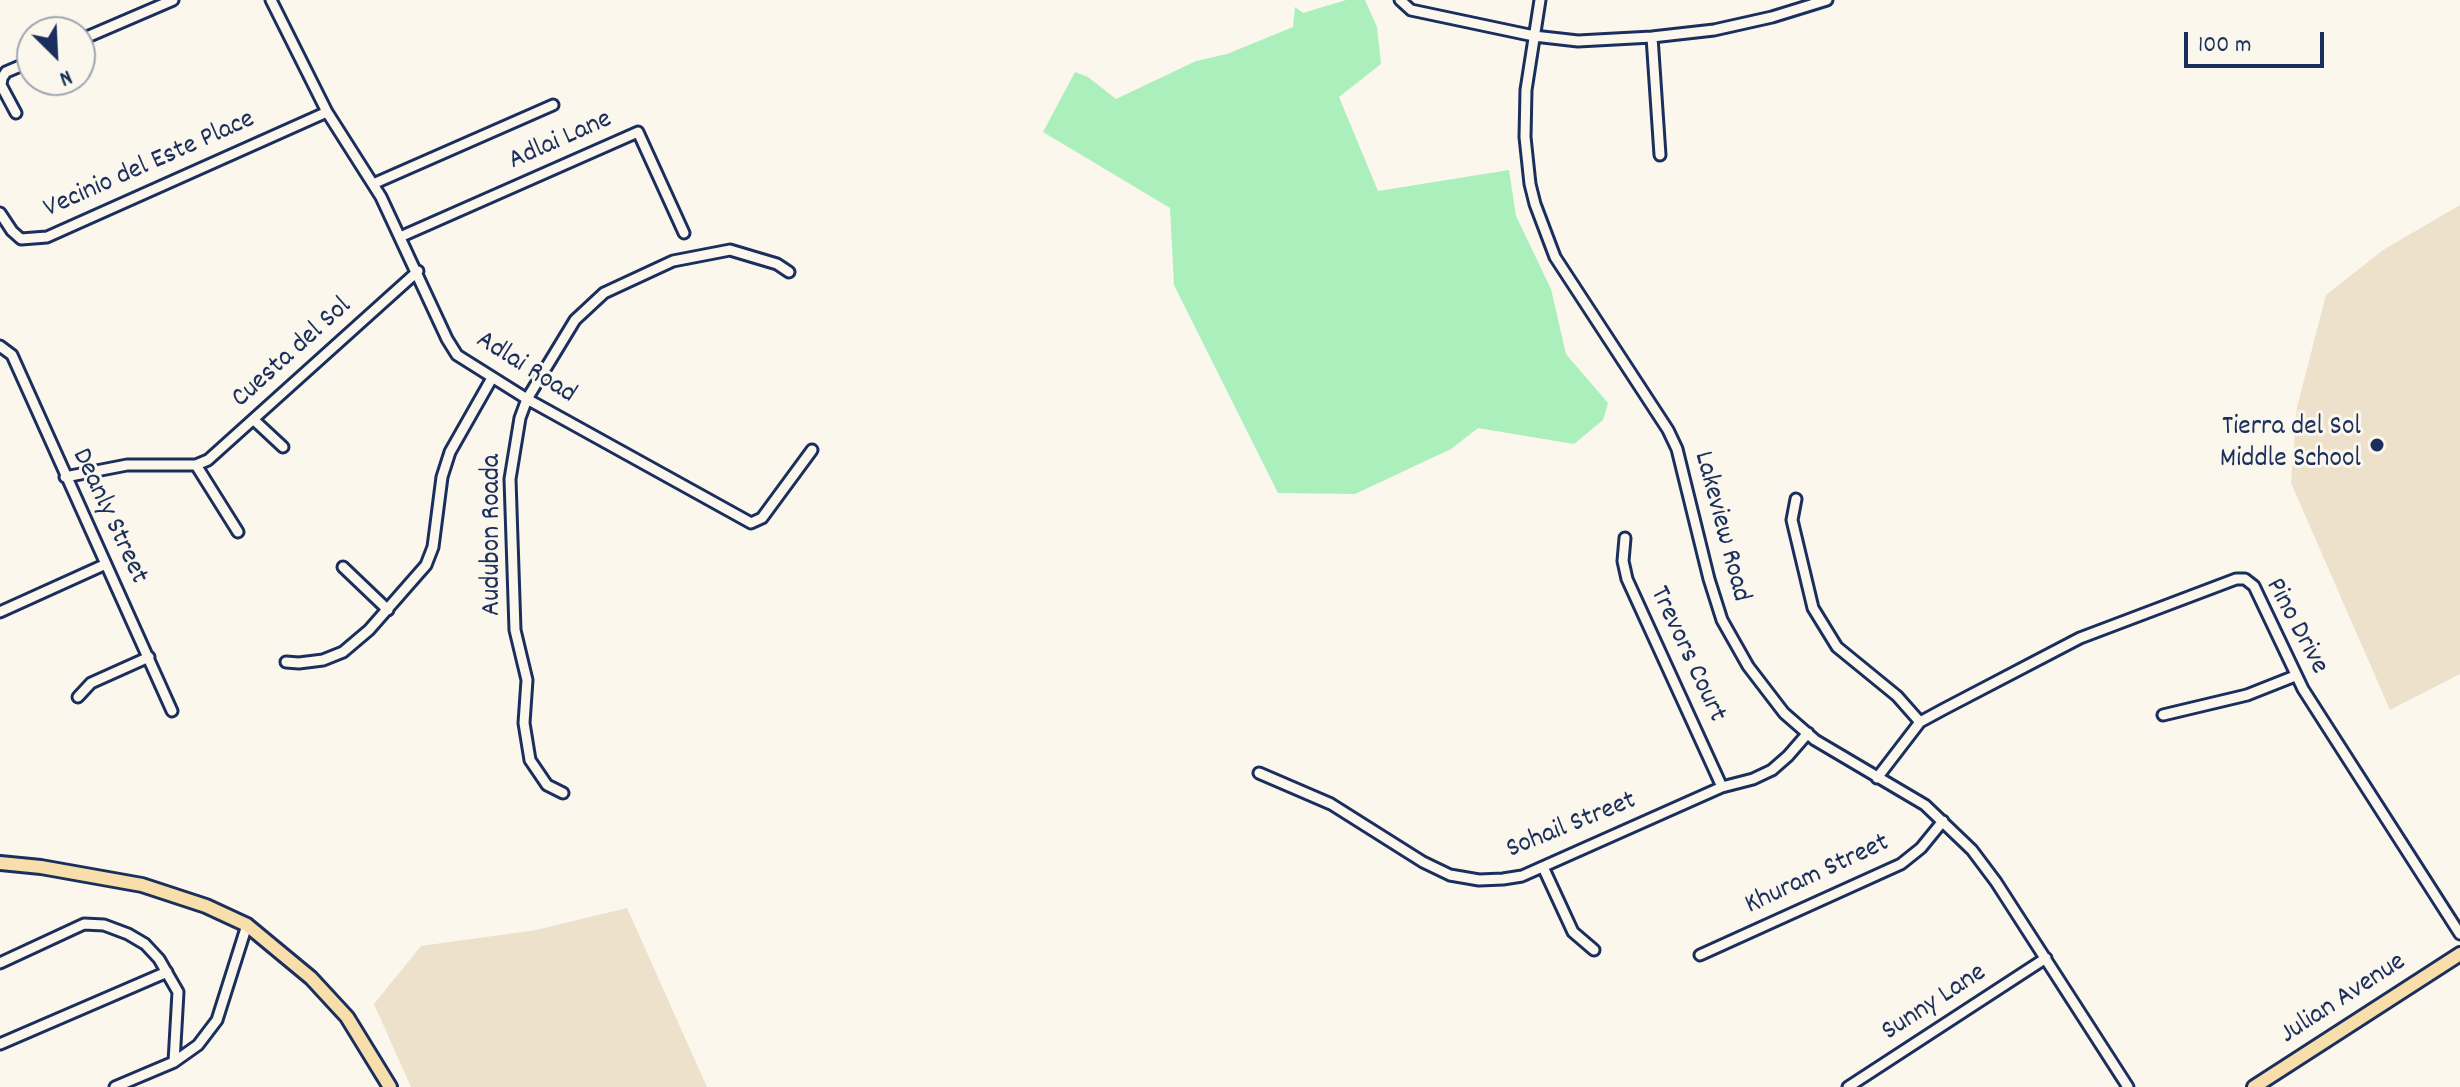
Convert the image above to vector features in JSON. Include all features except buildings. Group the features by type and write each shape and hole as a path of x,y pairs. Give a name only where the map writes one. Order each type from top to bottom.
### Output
{"main road":[{"path":"0,863 142,885 206,906 247,925 311,978 347,1017 390,1087"},
{"name":"Julian Avenue","path":"2254,1087 2460,954"}],"street":[{"path":"96,33 173,0"},
{"name":"Adlai Road","path":"271,0 327,112 373,184 457,355 527,399 751,523 762,518 812,450"},
{"path":"1400,0 1411,10 1534,36 1578,41 1714,30 1827,0"},
{"name":"Lakeview Road","path":"1540,0 1526,90 1525,137 1530,184 1555,257 1668,430 1677,449 1722,620 1748,666 1784,713 1808,733 1925,805 1985,866 2128,1087"},
{"path":"1652,37 1660,155"},
{"path":"16,68 6,72 1,85 16,113"},
{"path":"373,184 553,105"},
{"name":"Vecinio del Este Place","path":"0,213 21,239 47,237 327,112"},
{"name":"Adlai Lane","path":"400,237 638,132 684,233"},
{"name":"Audubon Roada","path":"563,793 547,785 530,760 524,723 527,680 515,630 510,479 520,418 527,399 575,320 604,293 673,261 730,250 777,264 789,272"},
{"name":"Cuesta del Sol","path":"196,465 208,460 254,420 418,271"},
{"name":"Deanly Street","path":"0,346 12,355 172,711"},
{"path":"286,662 323,660 343,652 388,610 426,565 433,547 442,477 450,452 492,378"},
{"path":"254,420 283,447"},
{"path":"65,477 127,465 196,465 238,532"},
{"path":"1796,499 1792,520 1813,608 1837,647 1897,696 1920,722"},
{"name":"Trevors Court","path":"1625,538 1623,561 1627,579 1722,787"},
{"path":"0,612 106,564"},
{"path":"343,567 388,610"},
{"name":"Pino Drive","path":"1877,778 1920,722 2080,638 2236,579 2245,579 2254,586 2295,676 2460,934"},
{"path":"78,697 91,683 149,657"},
{"path":"2163,715 2247,695 2295,676"},
{"name":"Sohail Street","path":"1259,773 1331,804 1423,862 1450,875 1479,880 1503,879 1522,876 1722,787 1753,779 1772,770 1808,733"},
{"name":"Khuram Street","path":"1700,955 1901,864 1921,848 1943,821"},
{"path":"1543,867 1573,932 1594,950"},
{"path":"1,960 84,924 128,934 145,944 178,992 174,1062"},
{"path":"115,1087 174,1062 198,1045 217,1020 247,925"},
{"name":"Sunny Lane","path":"1848,1087 2046,958"},
{"path":"0,1044 167,972"}],"shaded area":[{"name":"Tierra del Sol Middle School","path":"2460,205 2460,674 2390,710 2291,483 2297,407 2326,295 2383,250"},
{"path":"627,908 707,1087 411,1087 374,1004 421,946 536,930"}],"green space":[{"path":"1346,0 1365,0 1377,27 1381,64 1339,97 1378,191 1509,170 1516,216 1551,289 1566,354 1608,403 1603,420 1574,444 1478,428 1451,449 1355,494 1278,493 1174,285 1170,208 1043,132 1075,72 1088,77 1116,99 1196,61 1227,54 1293,27 1295,7 1303,13"}],"place":[{"name":"Tierra del Sol Middle School","path":"2377,445"}]}
